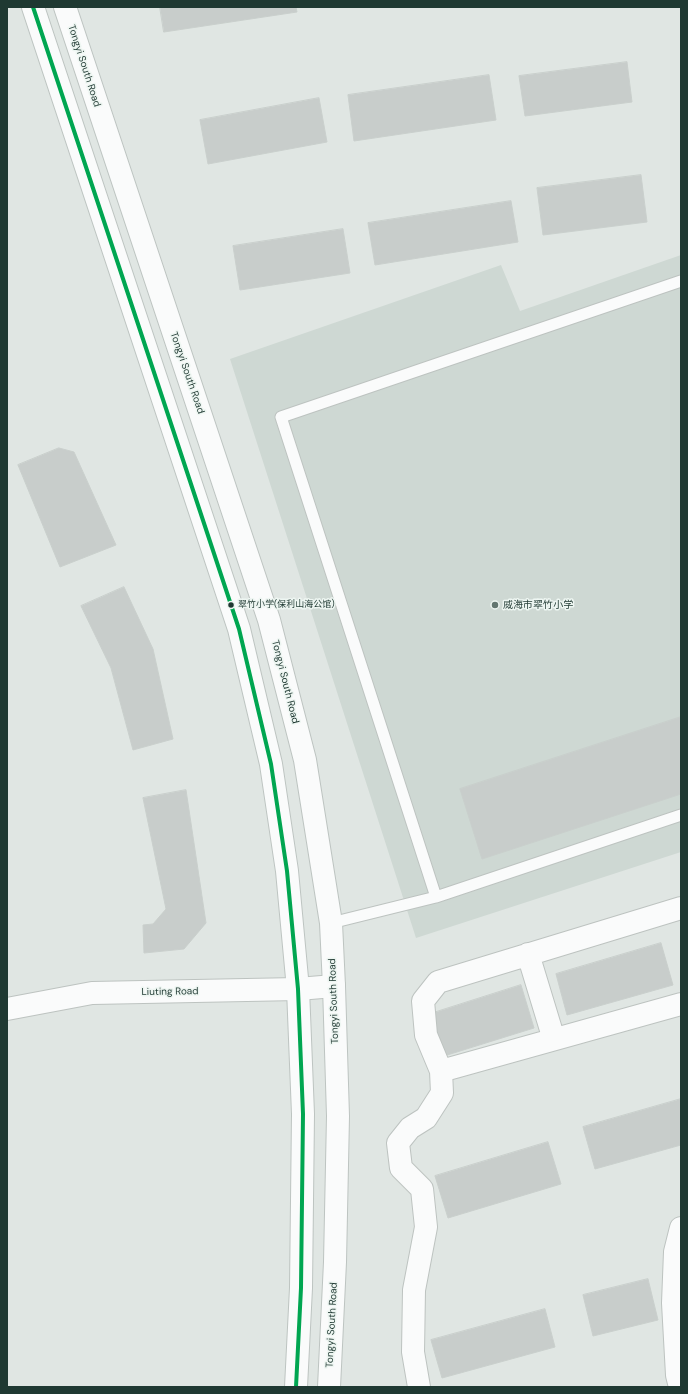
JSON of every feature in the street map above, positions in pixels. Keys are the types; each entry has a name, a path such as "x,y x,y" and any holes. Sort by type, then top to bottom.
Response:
{"main road":[{"path":"33,7 239,629 270,764 287,870 298,989 303,1114 301,1281 296,1387"},
{"name":"Tongyi South Road","path":"65,7 269,620 305,760 331,923 334,986 338,1116 335,1262 330,1387"},
{"path":"418,1387 413,1352 414,1290 426,1226 422,1189 401,1168 398,1143 410,1128 426,1118 442,1093 441,1071 426,1035 424,1001 438,982 681,908"},
{"path":"528,954 552,1033"},
{"name":"Liuting Road","path":"7,1009 92,993 298,989 334,986"},
{"path":"441,1071 681,1004"},
{"path":"680,1387 677,1375 673,1303 675,1252 681,1228"}],"lane":[{"path":"436,897 282,417 681,281"},
{"path":"331,923 436,897 681,815"}],"shaded area":[{"name":"威海市翠竹小学","path":"681,255 681,852 416,938 230,359 501,265 520,311"}],"building":[{"path":"160,7 296,7 297,12 164,32"},
{"path":"627,62 632,102 525,116 519,76"},
{"path":"489,75 496,120 354,141 348,95"},
{"path":"319,98 327,142 208,164 200,120"},
{"path":"641,175 647,222 543,235 537,188"},
{"path":"511,201 518,242 375,265 368,223"},
{"path":"343,229 350,273 240,290 233,246"},
{"path":"59,448 74,452 116,545 60,567 18,465"},
{"path":"124,587 153,649 173,739 133,750 111,668 81,606"},
{"path":"681,717 681,794 482,859 460,789"},
{"path":"186,790 206,923 184,949 144,953 143,925 153,924 166,909 143,798"},
{"path":"661,943 673,985 567,1015 556,974"},
{"path":"521,985 534,1028 444,1056 430,1014"},
{"path":"681,1099 681,1145 595,1169 583,1127"},
{"path":"548,1142 561,1184 448,1218 435,1176"},
{"path":"648,1279 658,1320 593,1336 583,1295"},
{"path":"545,1309 555,1347 442,1378 431,1340"}],"transit line":[{"path":"33,7 239,629 271,764 287,871 298,989 303,1114 301,1288 296,1387"}],"place":[{"name":"翠竹小学(保利山海公馆)","path":"231,605"},
{"name":"威海市翠竹小学","path":"495,605"}]}
